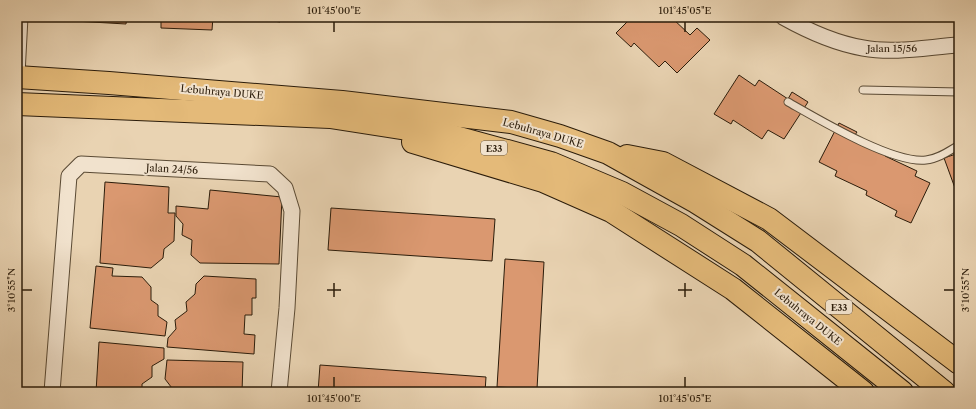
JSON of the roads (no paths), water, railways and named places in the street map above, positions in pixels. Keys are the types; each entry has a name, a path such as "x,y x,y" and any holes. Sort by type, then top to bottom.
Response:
{"highway":[{"name":"Lebuhraya DUKE","path":"17,76 342,102 511,122 560,136 608,153 696,202 758,242 944,392"},
{"name":"Lebuhraya DUKE","path":"17,104 330,117 452,136 551,164 622,193 681,225 743,265 902,392"},
{"path":"330,117 543,181 611,211 733,288 863,392"},
{"path":"608,153 663,163 769,219 959,363"}],"street":[{"name":"Jalan 15/56","path":"783,17 806,30 836,41 864,48 896,50 959,45"},
{"path":"17,76 20,20"},
{"name":"Jalan 24/56","path":"52,392 68,176 81,164 270,174 286,188 292,211 287,308 279,392"}],"lane":[{"path":"863,90 959,92"},
{"path":"788,102 834,128 910,160 927,160 940,156 959,145"}]}
